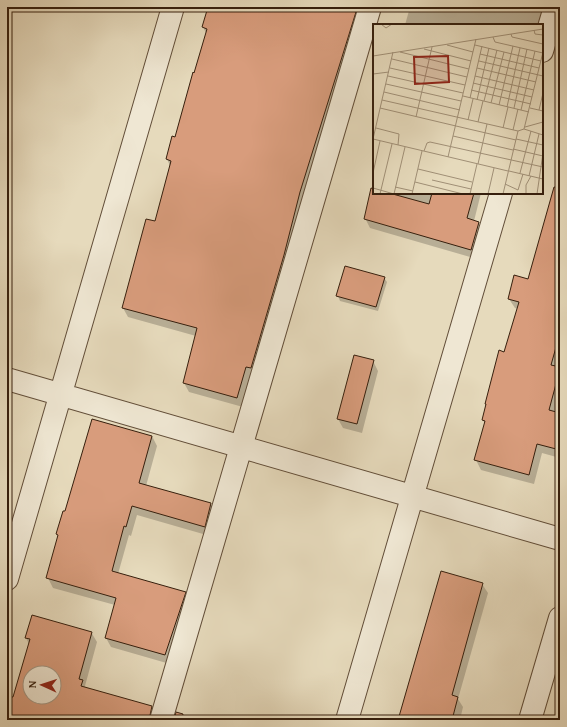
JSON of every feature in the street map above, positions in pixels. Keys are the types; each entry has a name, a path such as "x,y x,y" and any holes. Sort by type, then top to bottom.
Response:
{"street":[{"path":"7,579 173,7"},
{"path":"161,720 370,7"},
{"path":"543,48 555,7"},
{"path":"347,720 501,194"},
{"path":"7,379 560,539"},
{"path":"530,720 560,618"}],"building":[{"path":"208,7 338,7 356,12 300,192 284,255 251,368 246,367 237,398 183,383 197,328 122,308 146,219 155,221 171,161 166,159 172,136 175,137 193,72 194,73 207,29 202,27"},
{"path":"554,187 560,188 560,333 551,365 560,367 560,369 549,410 560,413 560,450 537,444 529,475 474,460 485,421 482,420 485,404 499,350 504,352 519,302 508,299 514,275 528,279"},
{"path":"371,188 373,189 373,194 393,194 429,204 432,194 474,194 467,218 479,222 471,250 364,219"},
{"path":"345,266 385,277 376,307 336,296"},
{"path":"354,355 374,360 357,424 337,419"},
{"path":"92,419 152,436 139,483 211,503 205,527 132,506 126,527 124,526 112,571 186,592 165,655 105,638 116,598 46,578 58,535 56,534 63,511 65,511"},
{"path":"441,571 483,583 452,695 458,697 452,720 398,720"},
{"path":"32,615 92,632 79,679 83,680 81,686 152,706 149,720 7,720 7,697 13,697 22,666 22,705 62,705 62,665 22,665 30,639 25,638"},
{"path":"176,712 183,714 182,720 174,720"}]}
